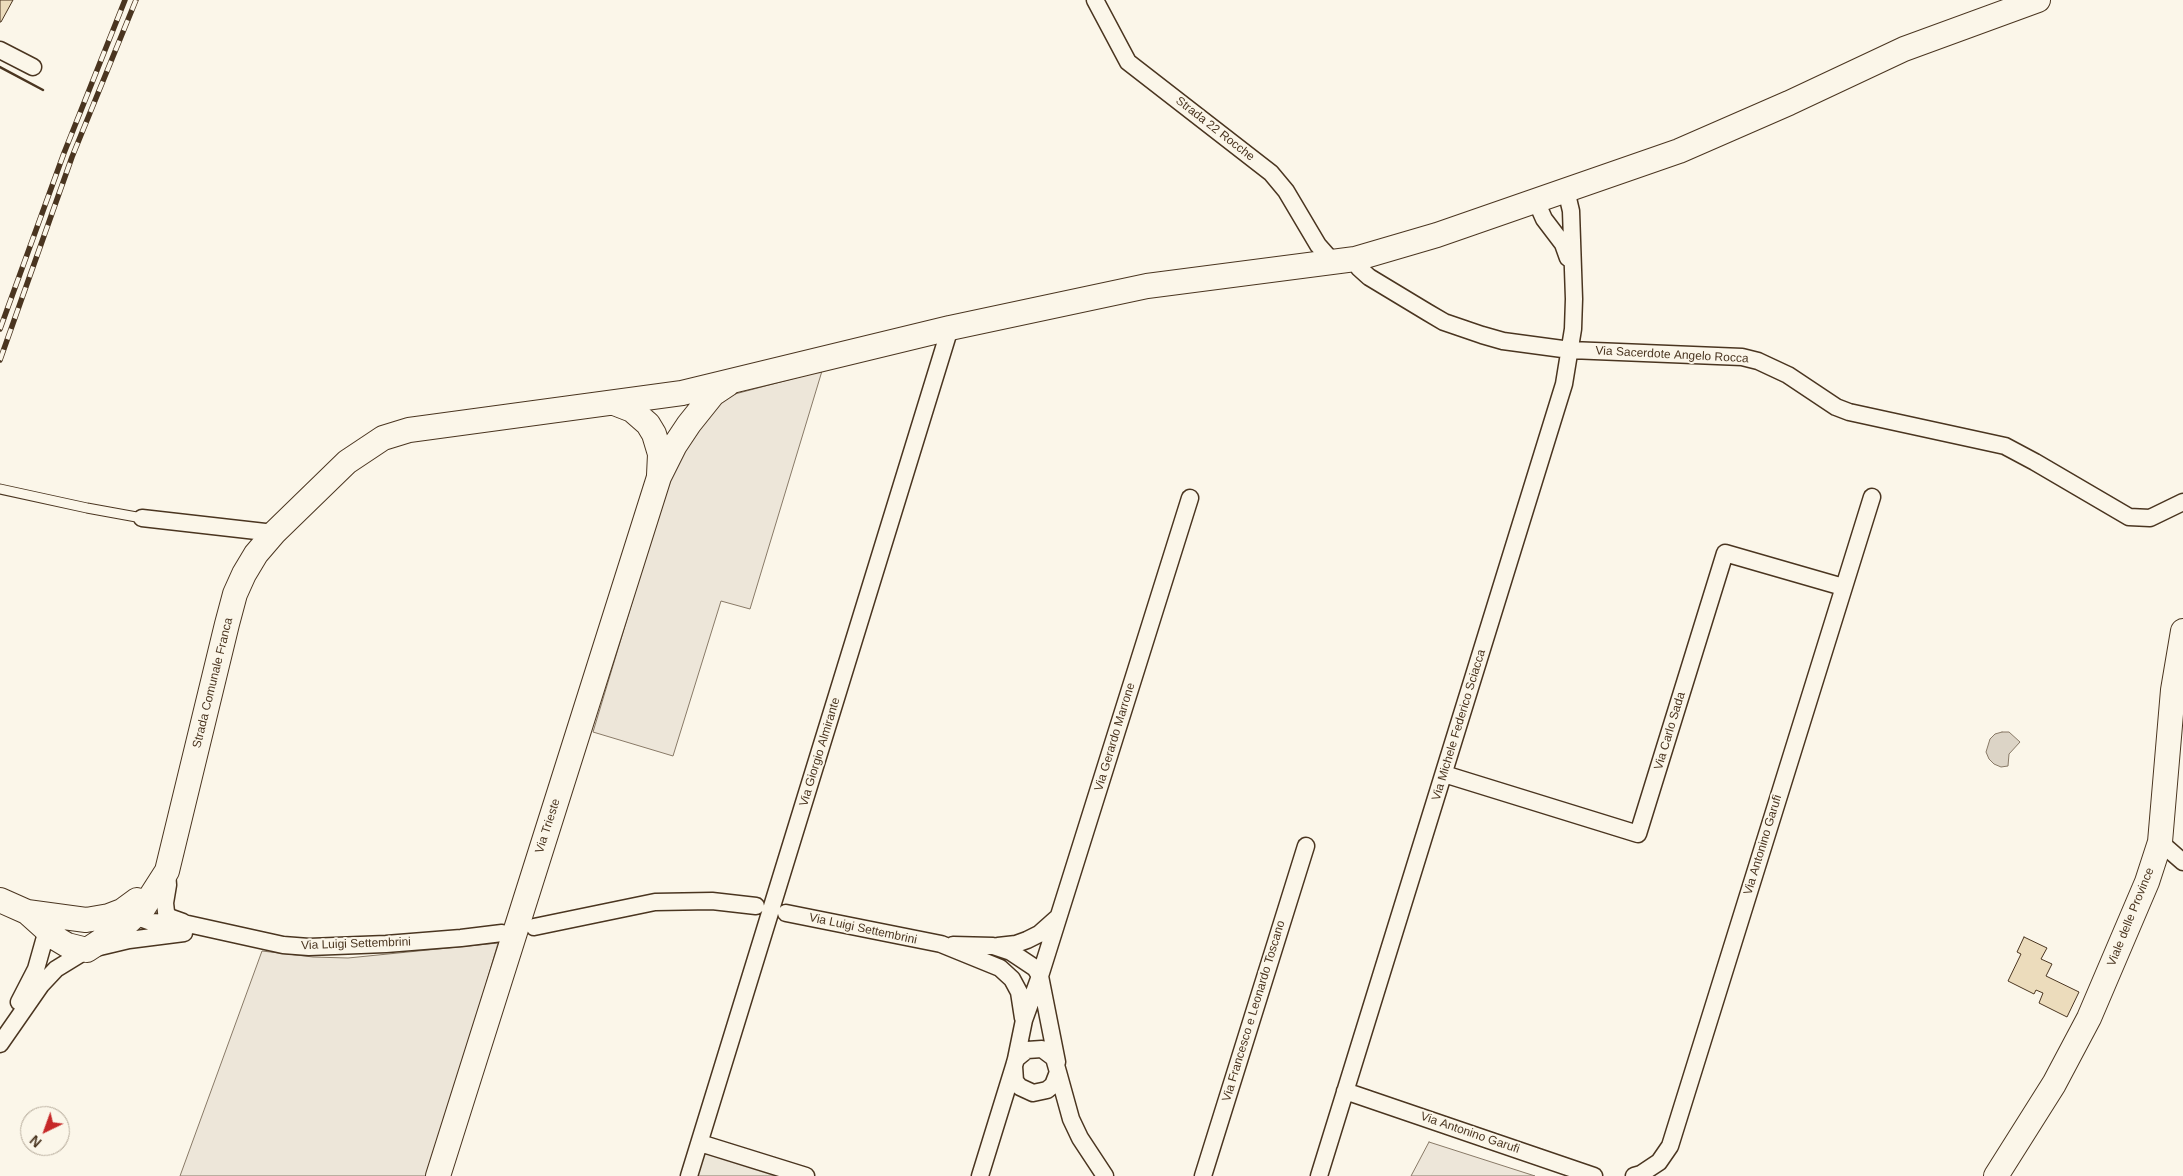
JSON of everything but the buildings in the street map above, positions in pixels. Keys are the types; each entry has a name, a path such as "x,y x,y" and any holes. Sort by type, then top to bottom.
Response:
{"street":[{"name":"Strada 22 Rocche","path":"1095,0 1128,62 1271,173 1286,191 1318,245 1344,261"},
{"name":"Strada Comunale Franca","path":"174,843 235,594 244,574 256,554 274,533 347,462 383,438 409,430 672,395 950,328 1147,286 1344,261 1437,235 1679,151 1789,103 1904,49 2038,0"},
{"path":"0,50 33,67"},
{"path":"1566,190 1571,211 1572,270"},
{"path":"1536,201 1544,219 1563,244 1572,270"},
{"name":"Via Sacerdote Angelo Rocca","path":"1344,261 1359,268 1369,277 1444,322 1462,329 1503,340 1570,350 1742,357 1758,361 1788,375 1836,406 1849,412 2005,446 2129,517 2150,518 2183,502"},
{"name":"Via Michele Federico Sciacca","path":"1319,1176 1564,384 1570,350 1574,299 1572,270"},
{"name":"Via Giorgio Almirante","path":"689,1176 950,328"},
{"path":"666,442 714,394 736,379"},
{"path":"666,442 685,416 686,407 681,400 672,395"},
{"path":"614,403 624,405 640,416 666,442"},
{"name":"Via Trieste","path":"438,1176 659,477 666,442"},
{"name":"Via Gerardo Marrone","path":"1024,1020 1040,976 1190,498"},
{"name":"Via Antonino Garufi","path":"1634,1176 1641,1174 1659,1162 1670,1146 1872,498"},
{"path":"142,518 274,533"},
{"name":"Via Carlo Sada","path":"1444,774 1638,834 1724,553 1843,587"},
{"name":"Viale delle Province","path":"1996,1176 2054,1084 2089,1018 2147,882 2160,842 2173,690 2183,631"},
{"path":"2160,842 2183,862"},
{"path":"174,843 167,871 166,912 170,917 211,930"},
{"path":"3,1038 41,985 56,969 87,950 129,914 157,875 174,843"},
{"name":"Via Francesco e Leonardo Toscano","path":"1203,1176 1306,846"},
{"path":"11,908 57,924 129,914 144,907 167,871"},
{"path":"534,927 655,902 712,901 756,906"},
{"name":"Via Luigi Settembrini","path":"786,913 940,944"},
{"path":"129,914 151,922 188,924"},
{"path":"940,944 994,946 1016,944 1027,940 1050,926 1059,916"},
{"path":"57,924 67,945 87,950 162,935 211,930"},
{"path":"3,1038 57,924"},
{"name":"Via Luigi Settembrini","path":"211,930 283,945 310,947 386,944 502,933"},
{"path":"940,944 1000,968 1012,979 1019,992 1024,1020 1015,1063 1013,1074 1020,1087 1033,1093 1047,1090 1053,1085 1058,1068 1054,1058 1042,1049 1027,1050 1015,1063 980,1176"},
{"path":"994,946 1024,959 1040,976 1058,1068 1071,1119 1080,1138 1105,1176"},
{"name":"Via Antonino Garufi","path":"1345,1091 1594,1176"},
{"path":"700,1143 806,1176"}],"lane":[{"path":"0,489 142,518"}],"shaded area":[{"path":"822,371 750,609 721,601 673,756 593,732 668,483 684,447 718,405 726,398"},
{"path":"2009,732 2020,742 2009,754 2008,766 2001,767 1989,759 1986,752 1990,739 1995,734"},
{"path":"498,943 430,1176 180,1176 262,951 313,957 348,958"},
{"path":"1429,1142 1535,1176 1411,1176"},
{"path":"700,1143 806,1176 689,1176"}],"railway":[{"path":"0,329 64,153 125,0"},
{"path":"0,360 72,157 136,0"}],"wall":[{"path":"0,67 43,90"}]}
